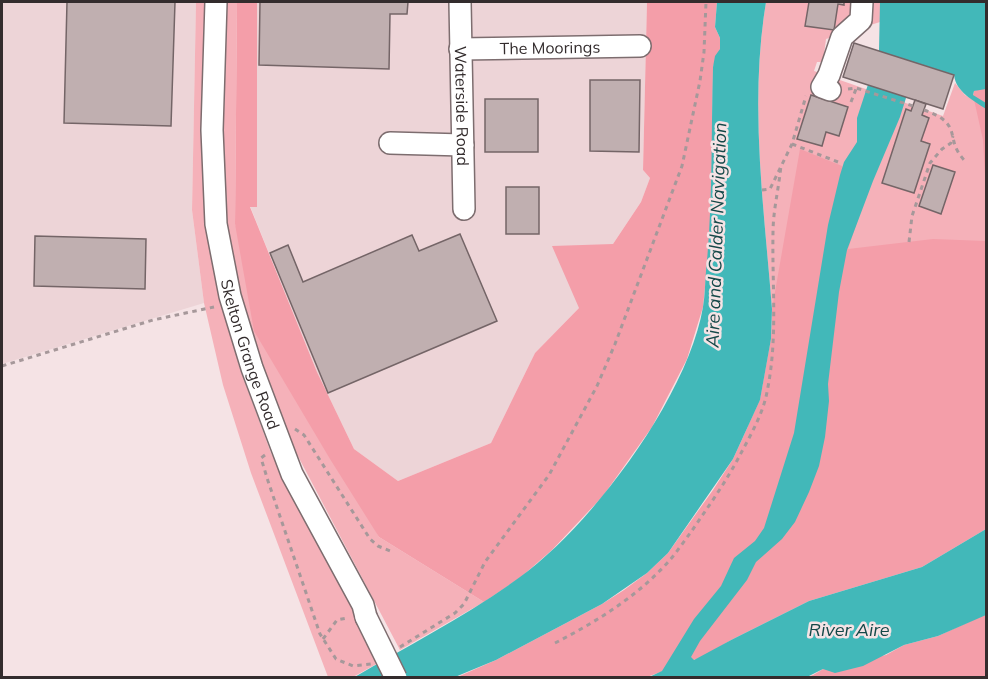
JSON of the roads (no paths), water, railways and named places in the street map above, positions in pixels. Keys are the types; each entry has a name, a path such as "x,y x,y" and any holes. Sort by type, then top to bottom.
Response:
{"street":[{"name":"Skelton Grange Road","path":"216,2 212,130 216,224 233,303 252,368 292,474 363,605 357,617 396,678"},
{"name":"Waterside Road","path":"460,2 464,209"},
{"path":"826,88 842,37 861,20 862,2"},
{"name":"The Moorings","path":"460,49 640,46"},
{"path":"390,143 463,145"}],"water":[{"name":"Aire and Calder Navigation","path":"717,2 766,2 761,40 758,117 772,309 771,339 760,400 733,459 668,553 647,573 602,604 496,660 455,677 353,678 480,604 520,577 548,554 606,492 633,456 678,379 694,342 704,298 711,195 713,67 715,56 720,49 720,38 715,27"},
{"name":"River Aire","path":"880,2 986,2 986,89 974,91 973,95 986,103 986,109 962,91 954,75 917,63 900,117 847,250 839,292 828,384 829,401 825,437 819,466 795,522 782,539 756,562 747,580 700,641 691,657 694,660 809,601 922,567 986,529 986,615 938,636 904,645 863,666 835,673 823,669 805,678 647,678 662,671 694,619 721,586 734,558 755,541 764,528 794,433 828,225 840,175 844,162 857,142 857,118 879,51"}]}
